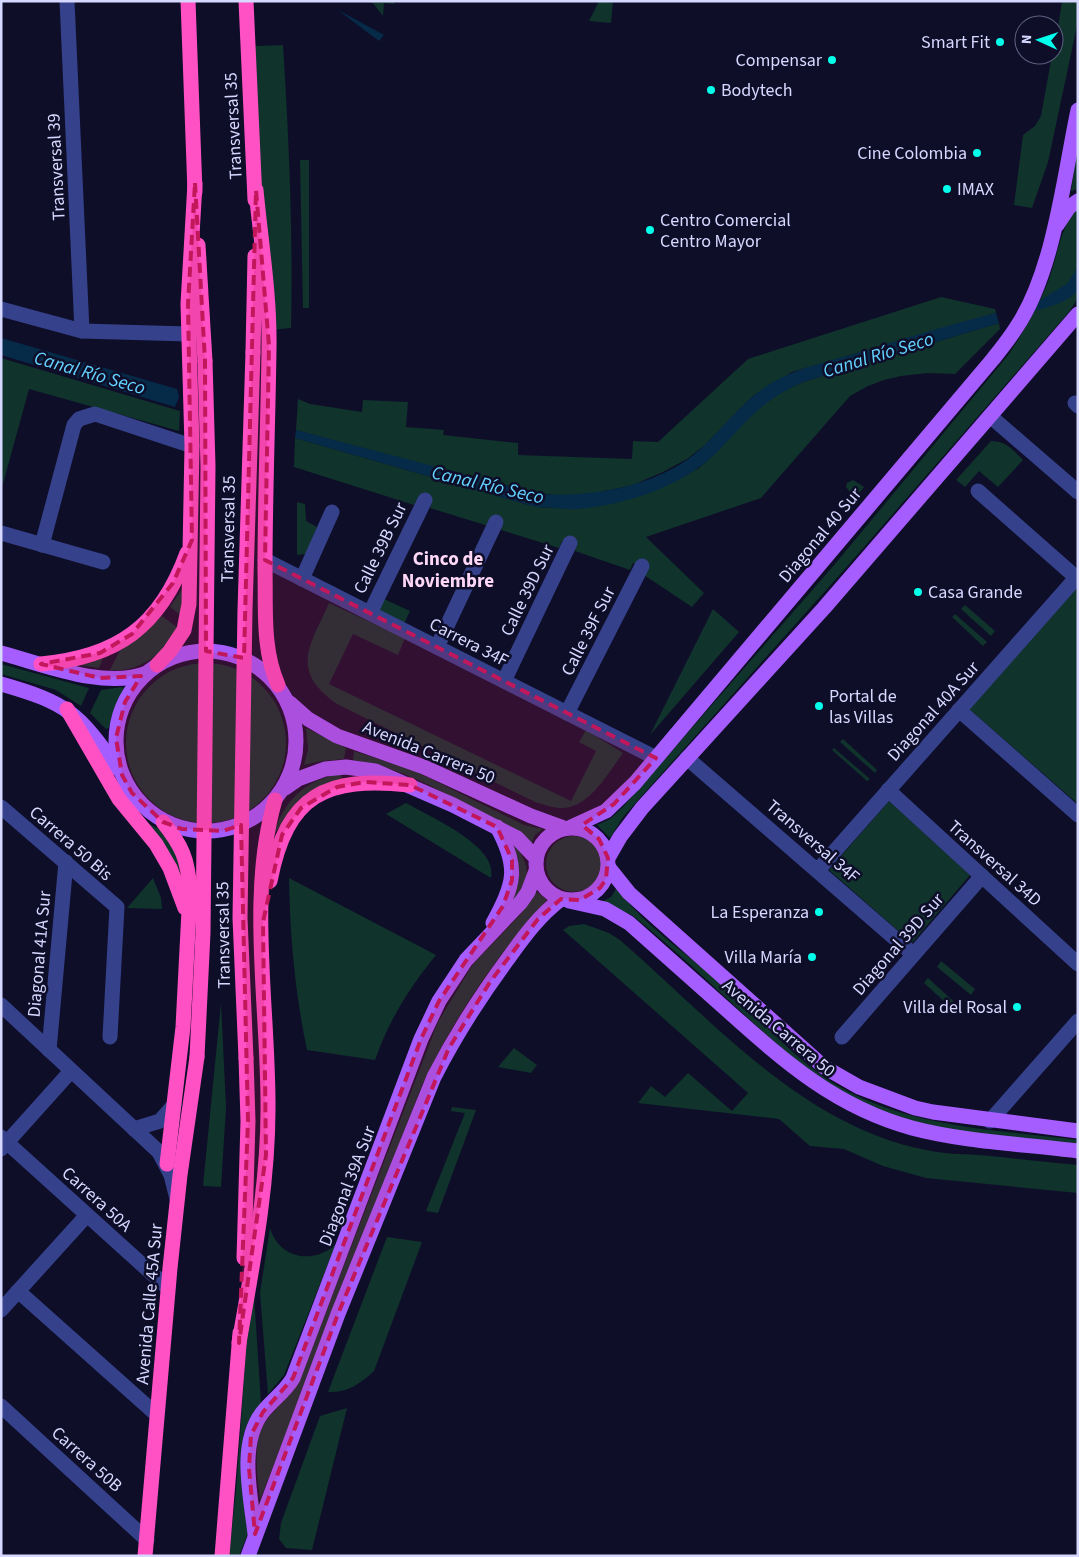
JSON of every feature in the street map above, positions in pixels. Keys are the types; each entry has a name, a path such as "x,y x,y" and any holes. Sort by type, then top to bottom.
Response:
{"highway":[{"name":"Transversal 35","path":"188,1 195,183 205,361 208,466 203,914 198,1057"},
{"name":"Transversal 35","path":"239,1344 246,1206 246,1058 240,908 244,610 253,352 256,190 248,6"},
{"path":"152,669 177,642 186,621 192,540 188,280 195,183"},
{"path":"256,190 267,294 269,346 265,560 266,642 271,670 278,685"},
{"path":"40,664 71,661 100,653 132,634 146,622 170,589 192,540"},
{"path":"67,709 115,792 156,844 170,868 182,894 189,921"},
{"path":"262,922 278,846 289,823 301,808 321,794 347,784 365,782 410,785"},
{"path":"222,1556 239,1344 266,1155 268,1103 262,922 266,838 280,795"},
{"path":"163,822 178,840 186,859 190,891 183,1018 167,1164"},
{"name":"Avenida Calle 45A Sur","path":"145,1556 177,1201 198,1057"}],"main road":[{"path":"1052,233 1074,144 1078,110"},
{"path":"1052,233 1069,207 1078,201"},
{"name":"Diagonal 40 Sur","path":"568,828 593,819 614,804 656,758 1016,328 1033,294 1052,233"},
{"path":"1,684 47,698 67,709 88,729 122,775 132,793 163,822 202,832 223,831 243,825 260,815 298,779 320,770 336,767 365,769 410,785 497,827 523,842 536,864 545,889 565,900 586,898 600,888 606,879 608,863 631,822 824,608 1078,314"},
{"path":"1,652 40,664 100,678 118,679 152,669 185,654 199,651 222,652 243,658 262,669 278,685 287,700 295,722 297,745 293,768 280,795"},
{"path":"122,775 117,757 116,738 119,720 125,702 134,686 152,669"},
{"name":"Avenida Carrera 50","path":"287,700 308,719 337,736 432,770 532,816 568,828"},
{"path":"484,940 509,893 512,880 513,867 509,851 497,827"},
{"path":"536,864 546,839 568,828 586,830 599,839 608,863"},
{"name":"Avenida Carrera 50","path":"608,863 635,898 824,1067 859,1087 915,1108 990,1121 1078,1131"},
{"name":"Diagonal 39A Sur","path":"255,1534 249,1468 250,1448 254,1429 263,1412 288,1386 296,1369 429,1022 453,978 484,940 521,902 528,892 536,864"},
{"name":"Avenida Carrera 50","path":"565,900 605,909 629,923 773,1051 803,1076 840,1100 890,1121 932,1133 1078,1151"},
{"name":"Diagonal 39A Sur","path":"248,1556 342,1305 434,1078 457,1034 490,982 538,919 565,900"}],"street":[{"name":"Transversal 39","path":"67,1 82,331"},
{"path":"1,309 82,331 188,334"},
{"path":"42,545 74,426 83,416 95,414 192,446"},
{"path":"990,416 1078,492"},
{"path":"978,491 1077,579"},
{"name":"Calle 39B Sur","path":"370,613 424,500"},
{"path":"302,579 332,512"},
{"path":"437,647 496,522"},
{"path":"1,533 103,562"},
{"name":"Calle 39D Sur","path":"504,681 570,543"},
{"name":"Carrera 34F","path":"265,560 656,758"},
{"name":"Calle 39F Sur","path":"567,713 642,566"},
{"name":"Diagonal 40A Sur","path":"818,870 1077,579"},
{"path":"959,710 1078,815"},
{"name":"Transversal 34F","path":"687,758 913,954"},
{"name":"Transversal 34D","path":"888,790 1078,964"},
{"name":"Carrera 50 Bis","path":"1,807 117,907 110,1037"},
{"name":"Diagonal 41A Sur","path":"49,1050 66,862"},
{"name":"Diagonal 39D Sur","path":"842,1037 982,876"},
{"path":"1,1005 159,1152 167,1164 177,1201"},
{"path":"990,1121 1078,1020"},
{"path":"3,1143 71,1071"},
{"path":"1013,1096 1012,1106 1015,1114 1020,1121 1031,1126"},
{"path":"134,1129 160,1121 174,1105"},
{"name":"Carrera 50A","path":"3,1143 168,1288"},
{"path":"1,1310 87,1215"},
{"path":"18,1291 157,1416"},
{"name":"Carrera 50B","path":"1,1406 147,1540"}],"highlighted area":[{"path":"195,183 205,361 206,651 244,658 256,190 269,346 265,560 656,758 614,804 582,825 599,839 608,858 606,879 600,888 580,900 561,899 538,919 490,982 449,1048 338,1314 255,1534 249,1468 251,1435 263,1412 293,1378 421,1039 439,1001 503,906 512,880 512,860 497,827 410,785 365,782 337,787 301,808 282,835 263,922 266,1155 239,1343 248,1121 241,825 223,831 182,829 163,822 132,793 122,775 116,738 125,702 141,676 100,678 41,664 100,653 132,634 173,583 192,540 188,304"}],"green space":[{"path":"357,1 394,1 394,4 384,3 383,16 373,3"},
{"path":"599,1 613,1 611,23 589,21"},
{"path":"1062,1 1078,1 1078,21 1048,162 1032,208 1014,205 1023,135 1035,126 1041,116 1050,65 1064,65 1064,15 1060,15"},
{"path":"283,45 290,186 291,328 271,330 261,196 254,46"},
{"path":"1078,153 1078,189 1071,191 1076,157"},
{"path":"300,160 309,160 309,308 303,308"},
{"path":"1078,207 1078,298 1069,312 844,570 623,817 610,838 597,825 610,819 622,808 835,564 1009,354 1040,301 1063,233"},
{"path":"941,297 995,309 996,313 792,372 754,395 704,446 687,459 633,485 595,493 561,496 517,490 296,430 298,399 310,404 362,412 363,400 408,402 406,427 444,430 443,435 518,443 518,455 632,459 633,441 658,442 748,359"},
{"path":"999,323 1000,329 955,374 927,373 901,376 868,386 850,396 761,498 646,537 704,593 692,607 644,575 647,569 633,563 630,570 575,551 576,545 562,541 559,548 430,508 432,502 418,498 414,505 294,467 295,438 536,507 577,509 698,469 761,405 777,394 794,386"},
{"path":"1,358 180,411 179,431 29,389 1,491"},
{"path":"991,441 1005,444 1023,460 998,487 979,471 965,487 956,480"},
{"path":"853,480 864,487 855,498 846,487 847,483"},
{"path":"297,502 305,504 306,521 317,527 306,554 297,555"},
{"path":"184,586 182,616 170,607"},
{"path":"1078,586 1078,804 969,709"},
{"path":"384,599 410,611 404,624 379,611"},
{"path":"329,603 405,638 398,655 353,634 329,684 571,801 596,751 579,742 586,730 623,753 604,780 588,797 569,807 555,808 535,802 337,704 322,692 313,680 308,668 308,657 315,632"},
{"path":"965,605 995,631 991,636 961,609"},
{"path":"713,609 739,632 650,735"},
{"path":"955,614 987,642 983,646 952,617"},
{"path":"162,616 178,628 166,646 141,665 121,670 110,670 120,650 144,633"},
{"path":"103,658 99,668 80,665"},
{"path":"206,663 222,665 243,673 262,687 272,699 282,720 286,743 284,759 276,780 262,799 250,809 229,819 206,823 190,821 169,813 150,799 140,787 130,766 126,743 128,727 136,706 150,687 162,677 183,667"},
{"path":"1,664 89,688 81,706 56,690 1,674"},
{"path":"122,687 125,690 115,708 109,728 106,729 90,713 101,690"},
{"path":"306,728 346,748 344,759 304,765 308,750"},
{"path":"843,739 877,770 875,773 840,742"},
{"path":"834,748 870,779 867,781 832,750"},
{"path":"354,751 417,772 524,825 543,829 535,835 531,844 501,824 427,784 384,767 353,760"},
{"path":"334,775 341,775 342,779 331,783 301,803 284,820 271,840 280,817 293,798 311,784"},
{"path":"889,801 970,875 912,943 829,870"},
{"path":"406,803 446,824 474,844 491,866 491,878 386,814"},
{"path":"149,824 159,829 179,856 183,879"},
{"path":"574,836 585,838 594,844 600,853 602,864 600,875 594,884 585,890 574,892 563,890 554,884 548,875 546,864 548,853 554,844 563,838"},
{"path":"509,842 522,856 527,875 523,890 510,902"},
{"path":"153,878 161,898 162,909 127,908"},
{"path":"289,878 436,955 417,979 401,1004 375,1060 307,1050 294,964"},
{"path":"617,887 636,911 663,936 716,979 791,1050 817,1072 846,1090 877,1104 909,1115 976,1128 1078,1140 1078,1145 959,1131 930,1125 901,1118 873,1108 846,1095 823,1081 790,1055 632,915 601,902 611,897"},
{"path":"537,892 547,900 510,943 477,988 448,1035 422,1085 260,1500 257,1449 261,1429 300,1379 438,1022 473,964 519,916"},
{"path":"584,924 609,933 620,940 724,1035 761,1066 799,1094 839,1118 881,1137 926,1150 1078,1165 1078,1193 926,1178 883,1166 844,1149 810,1146 779,1119 638,1103 651,1086 665,1097 688,1073 732,1111 748,1093 563,930 569,926"},
{"path":"941,961 975,989 971,995 937,967"},
{"path":"928,978 961,1008 957,1013 924,983"},
{"path":"221,1003 226,1107 221,1187 203,1186"},
{"path":"514,1048 537,1065 531,1073 498,1067"},
{"path":"452,1107 476,1110 438,1213 426,1211 465,1113 451,1111"},
{"path":"270,1228 281,1247 298,1256 318,1255 336,1244 284,1375 268,1394 260,1293"},
{"path":"387,1237 422,1242 374,1371 353,1387 341,1391 328,1392"},
{"path":"254,1295 261,1403 247,1424 243,1436 244,1505 248,1533 239,1556 229,1556 236,1491 249,1309"},
{"path":"347,1408 312,1550 286,1548 279,1539 281,1523 320,1416"}],"water":[{"path":"338,10 384,35 379,41"},
{"path":"1078,266 1078,288 1074,294 1057,304 1034,311 1039,301 1068,283"},
{"name":"Canal Río Seco","path":"996,313 999,323 806,381 790,388 756,412 715,454 686,476 633,499 596,507 573,509 536,507 295,438 296,430 539,494 583,494 605,491 650,479 671,470 690,458 758,392 779,379 816,365"},
{"name":"Canal Río Seco","path":"1,338 177,389 179,397 175,407 1,355"}],"place":[{"name":"Smart Fit","path":"1000,42"},
{"name":"Compensar","path":"832,60"},
{"name":"Bodytech","path":"711,90"},
{"name":"Cine Colombia","path":"977,153"},
{"name":"IMAX","path":"947,189"},
{"name":"Centro Comercial Centro Mayor","path":"650,230"},
{"name":"Casa Grande","path":"918,592"},
{"name":"Portal de las Villas","path":"819,706"},
{"name":"La Esperanza","path":"819,912"},
{"name":"Villa María","path":"812,957"},
{"name":"Villa del Rosal","path":"1017,1007"}],"district":[{"name":"Cinco de Noviembre","path":"448,569"}]}
